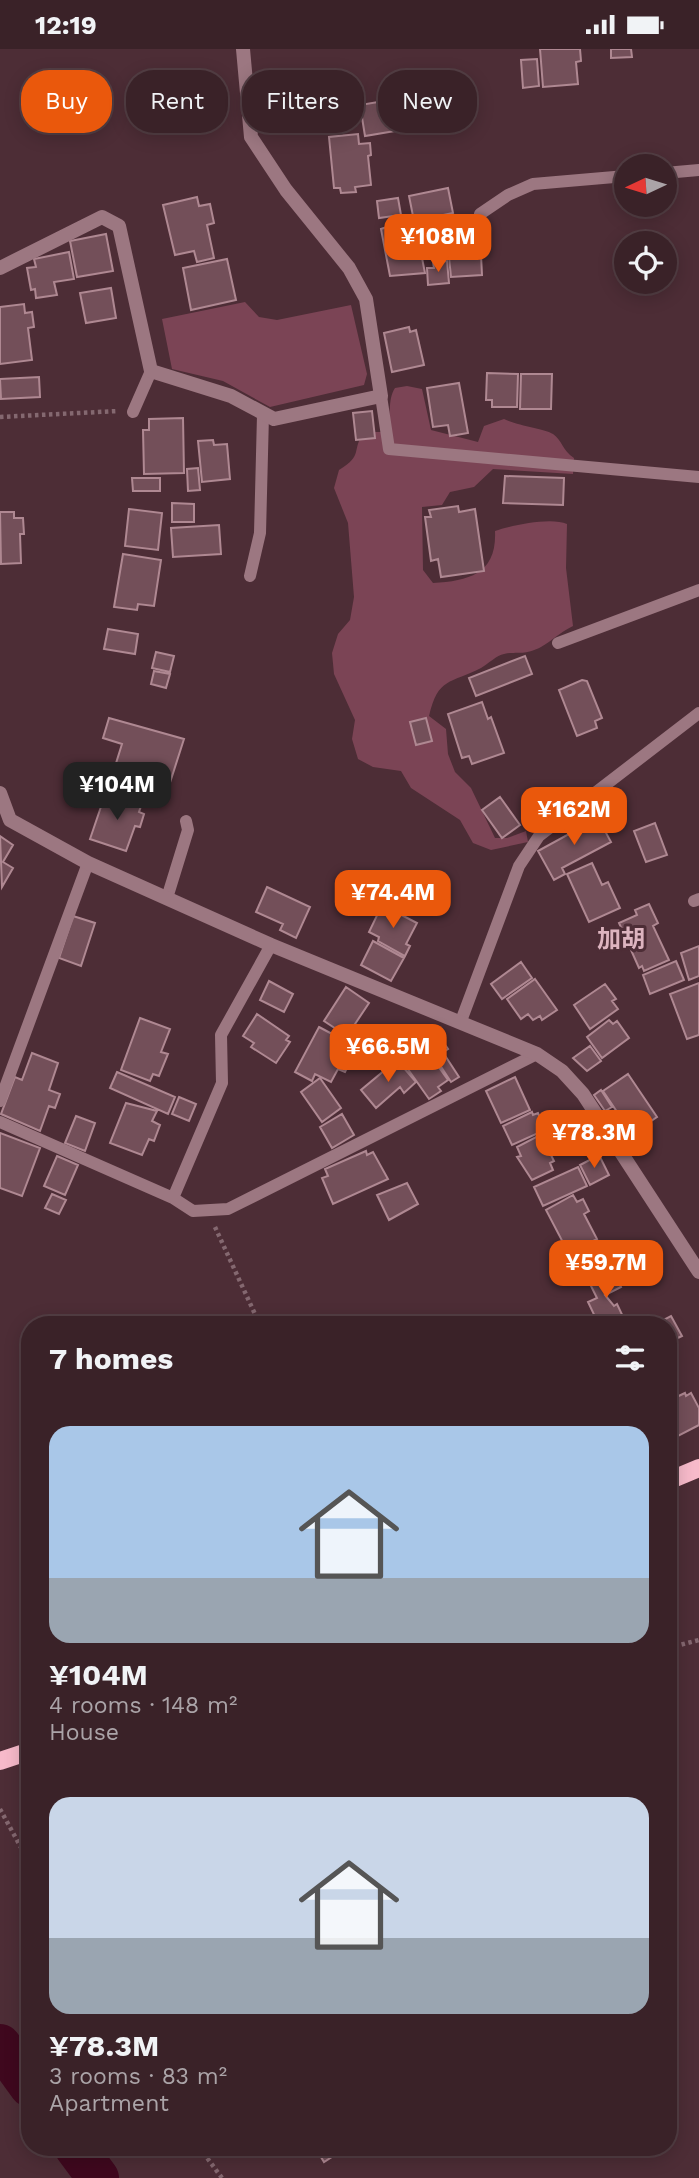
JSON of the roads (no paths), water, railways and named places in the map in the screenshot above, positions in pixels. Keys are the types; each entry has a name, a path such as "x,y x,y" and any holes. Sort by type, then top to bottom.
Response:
{"main road":[{"path":"677,1477 699,1468"},
{"path":"0,1761 21,1754"}],"street":[{"path":"0,268 102,217 119,226 150,372 231,396 274,419 381,396 366,299 349,268 286,190 251,137 243,49"},
{"path":"0,793 5,818 88,863 271,945 537,1054 562,1071 583,1094 699,1272"}],"lane":[{"path":"677,172 699,170"},
{"path":"480,214 508,195 533,184 614,177"},
{"path":"133,412 150,372"},
{"path":"381,396 389,449 699,477"},
{"path":"250,576 260,533 263,415"},
{"path":"558,643 699,590"},
{"path":"461,1021 519,866 539,836 699,713"},
{"path":"167,898 188,830 186,821"},
{"path":"0,1101 88,863"},
{"path":"173,1198 222,1083 221,1035 271,945"},
{"path":"0,1122 173,1198 193,1211 228,1209 537,1054"}],"waterway":[{"path":"0,2045 21,2074"},
{"path":"82,2156 98,2178"}],"district":[{"name":"加胡","path":"621,939"}]}
